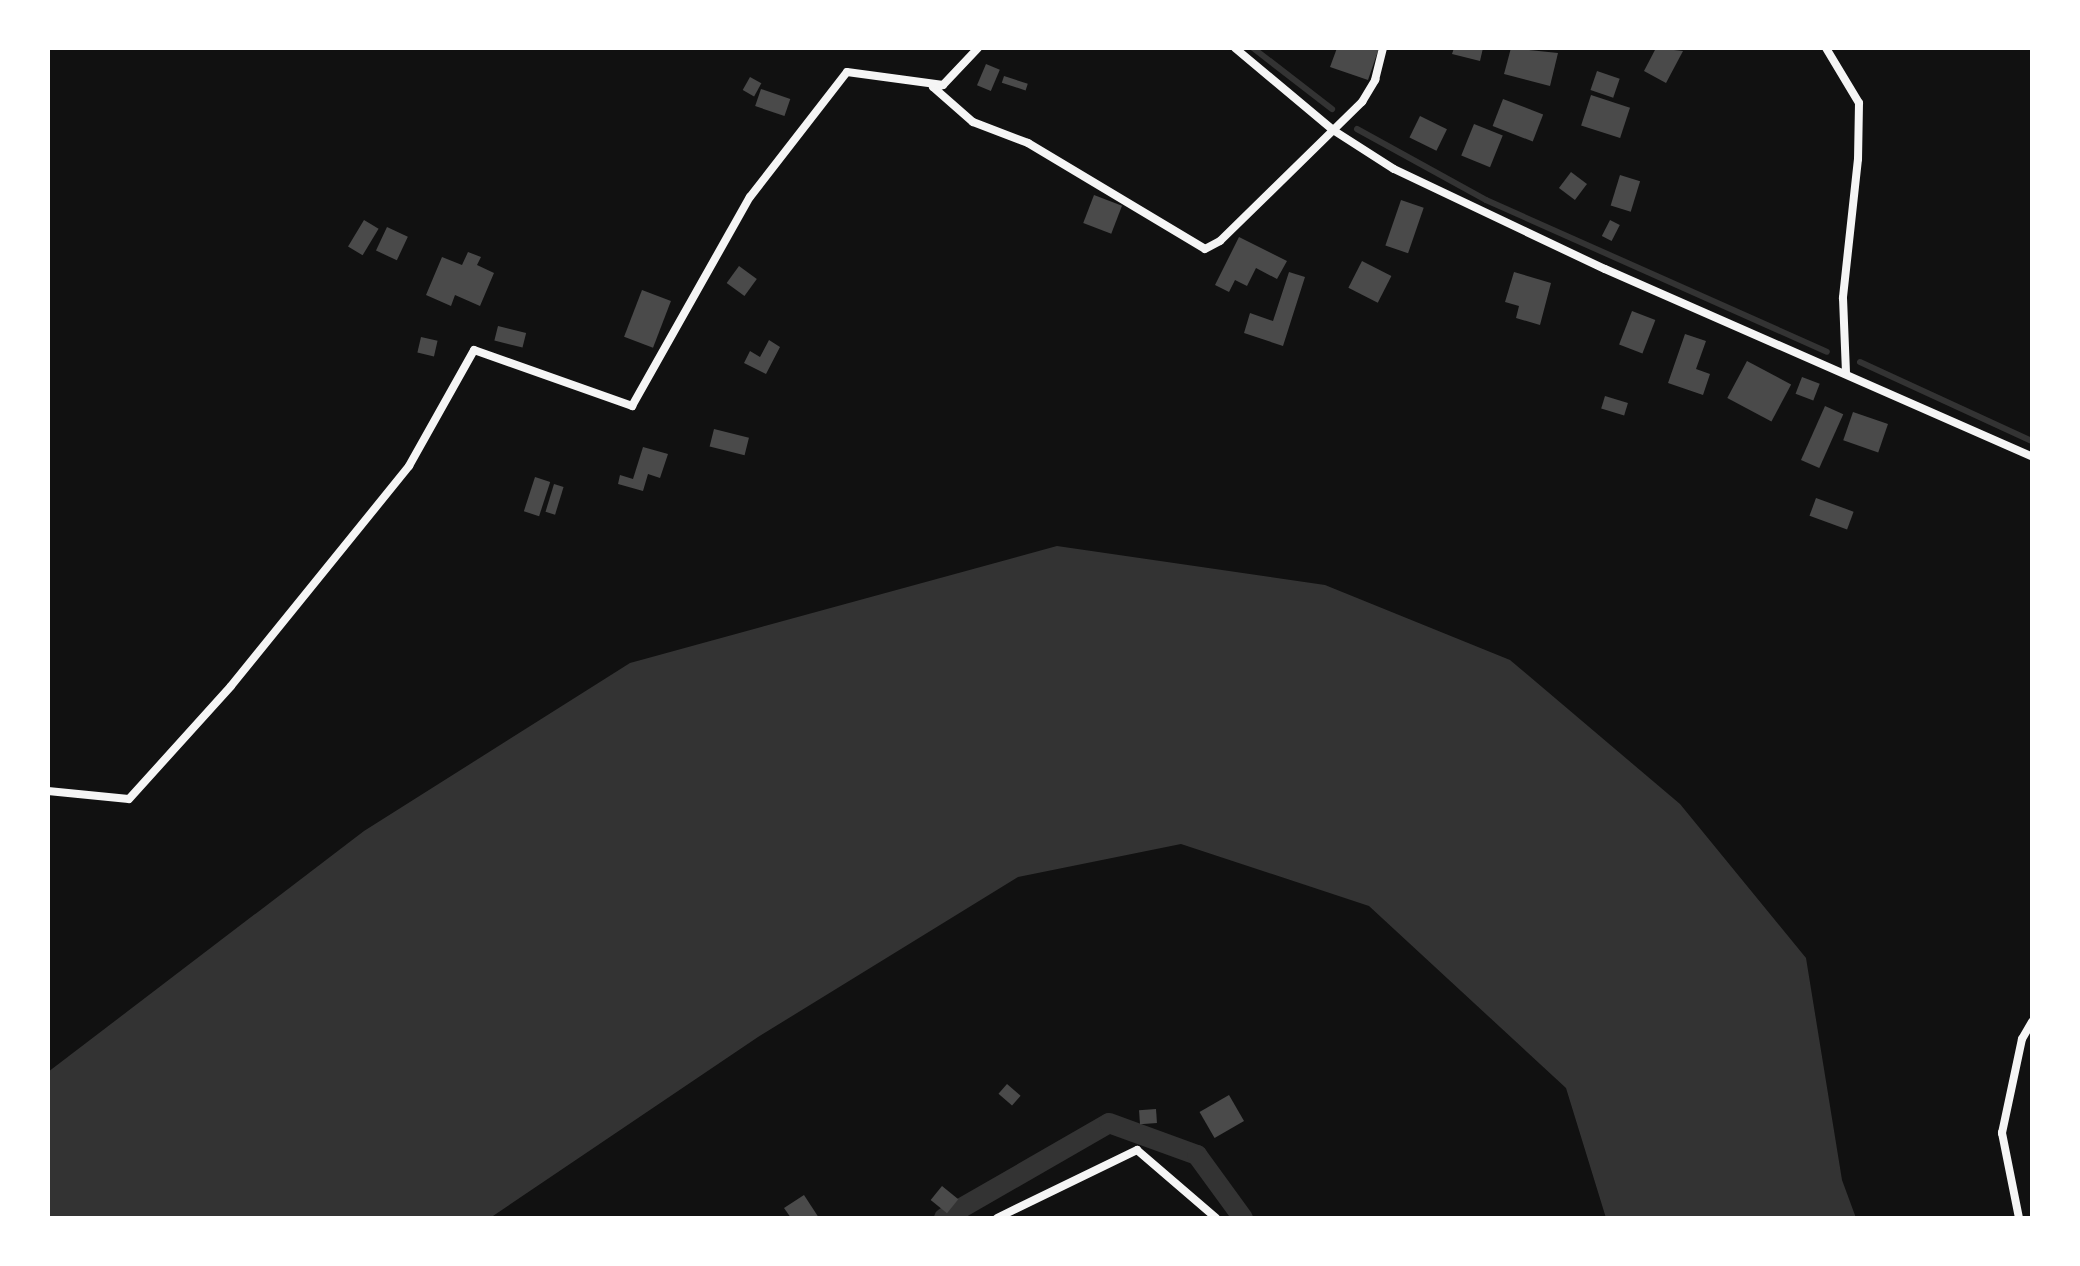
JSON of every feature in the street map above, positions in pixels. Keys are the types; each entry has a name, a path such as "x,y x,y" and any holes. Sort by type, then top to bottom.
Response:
{"street":[{"path":"978,48 943,85 933,87 973,122 1028,143 1205,249 1220,241 1362,102 1375,80 1383,48"},
{"path":"1235,48 1333,130 1394,169 1605,269 2032,456"},
{"path":"1826,48 1859,103 1858,159 1843,298 1846,374"},
{"path":"48,791 129,799 231,686 409,466 474,350 632,406 750,197 847,72 943,85"},
{"path":"2019,1218 2002,1133 2022,1039 2032,1022"},
{"path":"997,1218 1137,1150 1216,1218"}],"shaded area":[{"path":"1057,546 1325,585 1510,660 1680,804 1806,958 1842,1180 1856,1218 1606,1218 1566,1088 1369,906 1181,844 1018,877 758,1037 490,1218 48,1218 48,1072 364,831 630,663"}],"building":[{"path":"1337,48 1379,48 1368,80 1330,67"},
{"path":"1454,48 1483,48 1480,61 1452,54"},
{"path":"1511,48 1558,53 1550,86 1504,74"},
{"path":"1656,48 1683,51 1666,83 1644,71"},
{"path":"986,64 1000,70 991,91 977,85"},
{"path":"1597,71 1620,79 1613,98 1590,90"},
{"path":"1004,76 1028,84 1026,90 1002,83"},
{"path":"750,77 761,83 754,96 743,90"},
{"path":"761,89 790,99 784,116 755,106"},
{"path":"1591,95 1630,108 1620,138 1581,125"},
{"path":"1503,99 1543,114 1533,141 1493,126"},
{"path":"1420,116 1447,129 1436,151 1409,138"},
{"path":"1474,124 1503,136 1490,167 1461,156"},
{"path":"1571,172 1587,184 1575,200 1559,188"},
{"path":"1620,175 1640,181 1631,212 1611,206"},
{"path":"1094,195 1122,206 1111,234 1083,223"},
{"path":"1401,200 1424,208 1408,253 1385,245"},
{"path":"364,220 379,229 363,255 348,247"},
{"path":"1610,220 1620,225 1612,241 1602,236"},
{"path":"387,227 408,237 397,260 376,251"},
{"path":"1239,237 1287,261 1277,279 1256,268 1247,286 1235,280 1229,292 1215,285"},
{"path":"468,252 481,257 477,265 494,273 480,306 455,295 451,306 426,295 442,257 462,265"},
{"path":"1362,261 1391,276 1378,303 1348,288"},
{"path":"739,266 757,279 744,296 727,283"},
{"path":"1289,272 1305,277 1283,346 1244,333 1250,313 1273,321"},
{"path":"1514,272 1551,283 1540,325 1516,318 1519,306 1505,302"},
{"path":"642,290 671,301 653,348 624,337"},
{"path":"1632,311 1655,320 1642,354 1619,345"},
{"path":"498,326 526,333 523,348 494,341"},
{"path":"1685,334 1706,341 1696,369 1710,374 1703,395 1668,383"},
{"path":"421,337 438,341 434,356 417,353"},
{"path":"769,340 780,347 766,374 744,363 750,351 760,357"},
{"path":"1747,361 1791,384 1771,422 1727,398"},
{"path":"1802,377 1820,384 1813,401 1796,394"},
{"path":"1605,396 1628,403 1624,415 1601,408"},
{"path":"1825,406 1843,414 1819,468 1801,460"},
{"path":"1853,412 1888,424 1878,452 1843,440"},
{"path":"714,429 749,438 745,455 710,446"},
{"path":"643,447 668,454 660,478 648,474 643,491 618,484 620,475 633,479"},
{"path":"535,477 550,482 539,516 524,511"},
{"path":"554,484 564,487 555,515 546,512"},
{"path":"1816,498 1854,512 1847,530 1810,516"},
{"path":"1007,1084 1021,1096 1012,1106 998,1094"},
{"path":"1229,1095 1244,1121 1215,1138 1200,1112"},
{"path":"1156,1109 1157,1123 1140,1124 1139,1110"},
{"path":"942,1186 958,1199 947,1213 931,1200"},
{"path":"804,1195 819,1218 791,1218 784,1208"}],"waterway":[{"path":"1253,48 1332,109"},
{"path":"1357,129 1486,200 1827,352"},
{"path":"1860,362 2032,441"},
{"path":"944,1218 1109,1123 1197,1155 1243,1218"}]}
